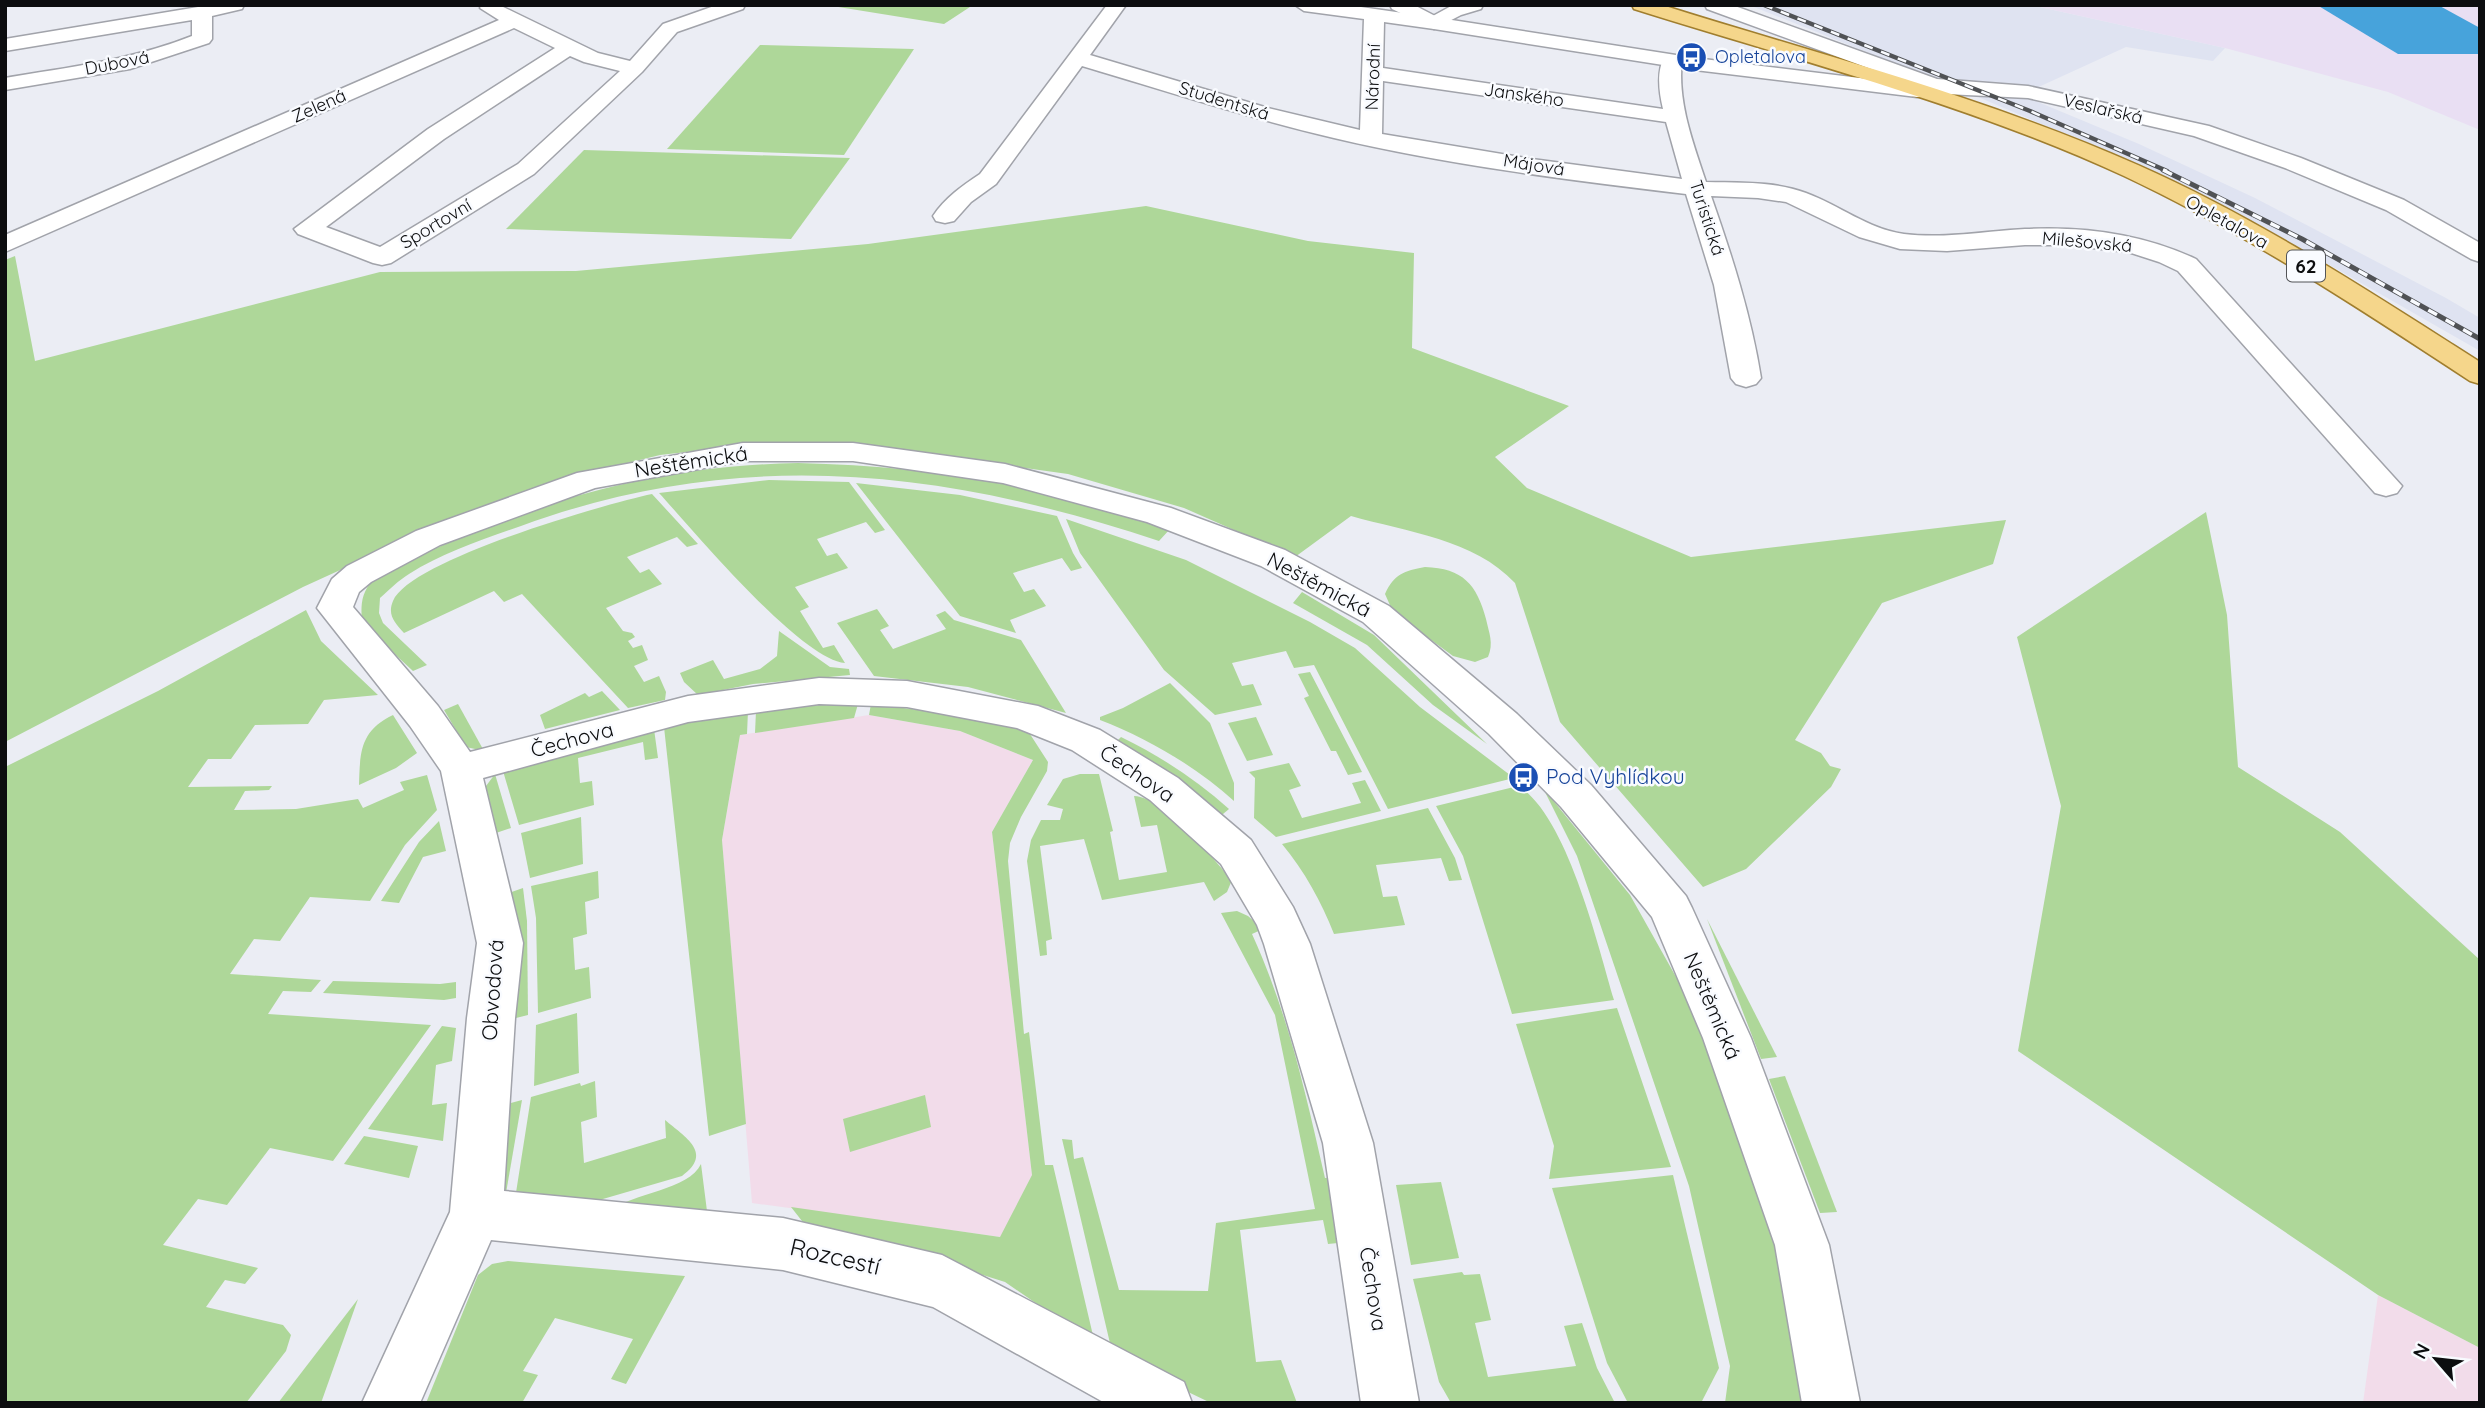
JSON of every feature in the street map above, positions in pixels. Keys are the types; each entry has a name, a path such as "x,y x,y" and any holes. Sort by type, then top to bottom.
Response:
{"main road":[{"name":"Opletalova","path":"1641,5 1917,92 2026,129 2125,168 2236,225 2480,375"}],"street":[{"name":"Dubová","path":"5,45 202,13 235,5"},
{"path":"485,5 591,58 635,68"},
{"name":"Sportovní","path":"568,48 436,134 307,229 382,257 526,169 635,68 670,28 736,5"},
{"path":"945,216 962,197 988,179 1117,5"},
{"name":"Opletalova","path":"1304,5 1672,60 1917,92"},
{"path":"1399,5 1434,23 1454,11 1474,5"},
{"name":"Veslařská","path":"1714,5 1930,84 1947,88 2028,92 2201,131 2293,163 2395,205 2480,254"},
{"name":"Dubová","path":"5,84 139,60 181,48 202,39 202,13"},
{"name":"Národní","path":"1371,139 1374,16"},
{"name":"Zelená","path":"5,244 513,21"},
{"name":"Studentská","path":"1079,58 1276,117 1371,139"},
{"name":"Turistická","path":"1672,60 1668,69 1675,117 1724,272 1741,341 1746,378"},
{"name":"Janského","path":"1373,73 1675,117"},
{"name":"Májová","path":"1371,139 1697,188"},
{"name":"Milešovská","path":"1697,188 1775,192 1797,197 1817,204 1847,224 1878,237 1901,242 1933,244 2048,237 2126,244 2168,255 2187,265 2386,486"},
{"name":"Neštěmická","path":"359,574 428,538 589,480 743,452 853,452 1006,474 1159,515 1273,558 1376,614 1542,761 1576,796 1671,908 1727,1038 1802,1245 1831,1403"},
{"name":"Obvodová","path":"359,574 344,587 335,608 424,716 461,769 500,943 491,1018 476,1213 391,1403"},
{"name":"Čechova","path":"461,769 688,709 819,691 908,694 1024,716 1086,740 1164,789 1236,852 1277,920 1287,944 1348,1143 1390,1403"},
{"name":"Rozcestí","path":"476,1213 783,1244 942,1282 1163,1403"}],"shaded area":[{"path":"1749,5 2031,5 2225,48 2213,61 2126,47 2021,95 2139,144 2255,198 2446,298 2480,318 2480,351 2279,236 2107,152 1964,91"},
{"path":"2031,5 2480,5 2480,130 2388,92 2225,48"},
{"path":"869,715 960,731 1033,760 992,832 1032,1175 1001,1237 752,1203 722,840 740,735"},
{"path":"2378,1295 2480,1348 2480,1403 2363,1403"}],"green space":[{"path":"826,5 973,5 944,24"},
{"path":"760,45 914,49 844,155 667,149"},
{"path":"584,150 850,158 791,239 506,229"},
{"path":"1146,206 1308,241 1414,253 1412,348 1569,406 1495,457 1527,488 1691,557 2006,520 1993,564 1882,603 1795,740 1821,753 1830,766 1841,769 1831,787 1746,869 1703,887 1560,722 1515,583 1480,556 1439,539 1351,516 1295,557 1184,508 1068,474 860,445 748,445 660,455 547,483 465,513 303,587 5,742 5,260 15,256 35,361 380,272 576,271 868,244"},
{"path":"798,463 892,468 986,480 1063,497 1170,529 1159,541 1078,516 998,497 919,484 840,476 761,477 682,484 602,501 521,526 449,553 405,576 380,598 379,613 383,623 427,665 413,671 362,624 362,606 366,590 379,574 523,513 656,477 749,465"},
{"path":"769,480 849,482 885,530 875,533 866,522 817,539 827,556 837,553 848,568 795,587 809,607 800,611 823,648 834,645 845,663 826,656 802,640 776,617 748,591 659,493"},
{"path":"856,483 960,495 1057,516 1082,568 1071,571 1062,558 1013,573 1024,592 1034,589 1046,606 1010,620 1016,633 960,616"},
{"path":"652,494 698,544 687,547 677,537 627,557 640,573 649,569 662,584 606,608 623,631 632,633 635,637 628,641 633,648 642,645 648,660 634,666 644,682 659,676 666,692 665,700 628,708 522,594 504,602 494,591 404,633 393,618 393,601 407,585 434,568 554,521"},
{"path":"2206,512 2227,615 2238,767 2340,832 2480,960 2480,1348 2378,1295 2018,1051 2061,806 2017,637"},
{"path":"1066,519 1186,560 1310,622 1355,648 1420,707 1514,778 1388,809 1314,665 1294,668 1286,651 1232,663 1242,686 1253,684 1262,705 1215,715 1164,670 1080,553"},
{"path":"1425,567 1459,575 1473,588 1490,633 1491,647 1488,657 1475,662 1453,656 1393,612 1385,594 1392,582 1405,572"},
{"path":"1302,592 1374,635 1487,744 1433,705 1367,645 1293,603"},
{"path":"877,609 889,626 880,630 893,649 946,629 936,615 945,611 954,620 1021,640 1066,713 968,687 874,676 837,623"},
{"path":"306,610 321,641 378,695 324,700 308,724 255,725 231,759 208,759 188,787 272,786 269,790 245,791 234,810 296,809 358,799 363,808 404,790 400,782 427,775 437,810 405,845 370,901 310,897 280,941 254,939 230,974 321,980 311,992 283,991 268,1014 431,1025 333,1161 270,1148 227,1205 198,1199 163,1245 258,1268 245,1284 225,1280 206,1307 283,1325 291,1335 286,1351 246,1403 5,1403 5,767 158,691"},
{"path":"779,631 830,667 849,669 850,675 753,684 698,695 684,682 680,673 713,660 724,679 760,669 777,656"},
{"path":"1310,672 1362,772 1348,775 1336,751 1331,751 1304,698 1309,696 1298,674"},
{"path":"1170,683 1210,723 1234,783 1234,801 1171,754 1100,720 1100,717"},
{"path":"602,691 620,710 545,729 540,715 585,693 589,697"},
{"path":"841,703 858,704 854,718 755,733 756,711"},
{"path":"458,704 484,751 466,747 444,710"},
{"path":"871,704 952,714 1028,731 1048,762 1047,771 1021,817 1010,843 1008,861 1024,1034 1029,1032 1045,1165 1053,1165 1095,1344 1005,1282 872,1240 821,1233 802,1221 791,1207 1000,1237 1032,1175 992,832 1033,760 960,731 869,715"},
{"path":"748,711 747,734 740,735 722,840 746,1124 709,1136 664,727"},
{"path":"393,715 417,753 396,768 359,785 361,753 368,735 382,721"},
{"path":"1256,717 1273,755 1247,761 1228,723"},
{"path":"654,729 658,758 645,760 643,742 578,758 580,783 592,781 594,805 519,825 503,771"},
{"path":"1121,737 1178,769 1229,809 1223,814 1215,814 1114,744"},
{"path":"1289,763 1301,786 1289,790 1302,818 1361,803 1352,783 1365,780 1381,811 1276,837 1254,818 1255,778 1249,772"},
{"path":"495,774 511,828 496,833 483,790"},
{"path":"1080,774 1099,774 1113,831 1110,832 1119,880 1167,872 1157,825 1141,827 1134,796 1147,799 1160,807 1200,843 1232,880 1227,892 1214,901 1204,882 1102,900 1084,839 1040,846 1052,939 1046,941 1047,955 1040,956 1027,861 1031,840 1041,820 1060,820 1063,809 1047,805 1063,779"},
{"path":"1518,786 1536,801 1566,852 1590,916 1614,1000 1512,1014 1463,856 1436,806"},
{"path":"1543,788 1630,895 1689,1000 1762,1184 1809,1403 1725,1403 1730,1366 1689,1186 1577,856"},
{"path":"1428,808 1455,858 1462,880 1449,881 1441,858 1376,865 1383,897 1397,896 1405,925 1334,934 1312,887 1282,844"},
{"path":"581,817 583,864 530,878 521,833"},
{"path":"439,821 446,851 423,857 399,903 381,901 419,842"},
{"path":"598,871 599,898 585,902 587,934 573,938 575,970 589,967 591,998 538,1013 536,918 531,886"},
{"path":"523,888 527,921 528,1015 512,1019 506,894"},
{"path":"1237,911 1248,916 1263,929 1252,934 1286,1024 1325,1178 1336,1177 1348,1242 1328,1244 1323,1220 1240,1230 1256,1362 1281,1360 1297,1403 1211,1403 1113,1356 1062,1139 1072,1140 1074,1159 1083,1157 1119,1290 1208,1291 1216,1223 1315,1209 1275,1015 1221,913"},
{"path":"1707,919 1777,1057 1761,1059"},
{"path":"333,981 440,984 456,982 456,998 444,1000 323,993"},
{"path":"1617,1008 1671,1167 1549,1179 1554,1146 1516,1024"},
{"path":"577,1013 579,1073 534,1086 536,1025"},
{"path":"442,1026 456,1028 452,1061 436,1065 432,1105 447,1103 443,1141 368,1129"},
{"path":"1785,1076 1837,1212 1820,1213 1769,1079"},
{"path":"595,1081 597,1117 581,1122 584,1163 666,1138 665,1120 693,1146 696,1160 691,1168 682,1176 572,1208 515,1199 531,1097"},
{"path":"925,1095 931,1127 850,1152 843,1119"},
{"path":"522,1100 506,1193 492,1175 503,1105"},
{"path":"364,1136 418,1146 409,1178 344,1164"},
{"path":"701,1164 708,1219 609,1211 685,1180 695,1173"},
{"path":"1673,1175 1719,1368 1701,1403 1628,1403 1607,1363 1552,1188"},
{"path":"1441,1182 1459,1258 1411,1265 1396,1185"},
{"path":"508,1261 685,1276 626,1384 611,1379 633,1339 555,1318 523,1371 538,1375 522,1403 426,1403 478,1275 492,1264"},
{"path":"1462,1272 1464,1275 1480,1274 1491,1320 1475,1323 1488,1377 1576,1366 1564,1326 1582,1323 1597,1368 1615,1403 1451,1403 1439,1382 1413,1279"},
{"path":"358,1299 321,1403 278,1403"}],"water":[{"path":"2317,5 2438,5 2480,28 2480,54 2398,54"}],"railway":[{"path":"1764,5 2030,111 2167,171"},
{"path":"2163,170 2302,239 2480,339"}],"place":[{"name":"Opletalova","path":"1692,57"},
{"name":"Pod Vyhlídkou","path":"1523,777"}]}
